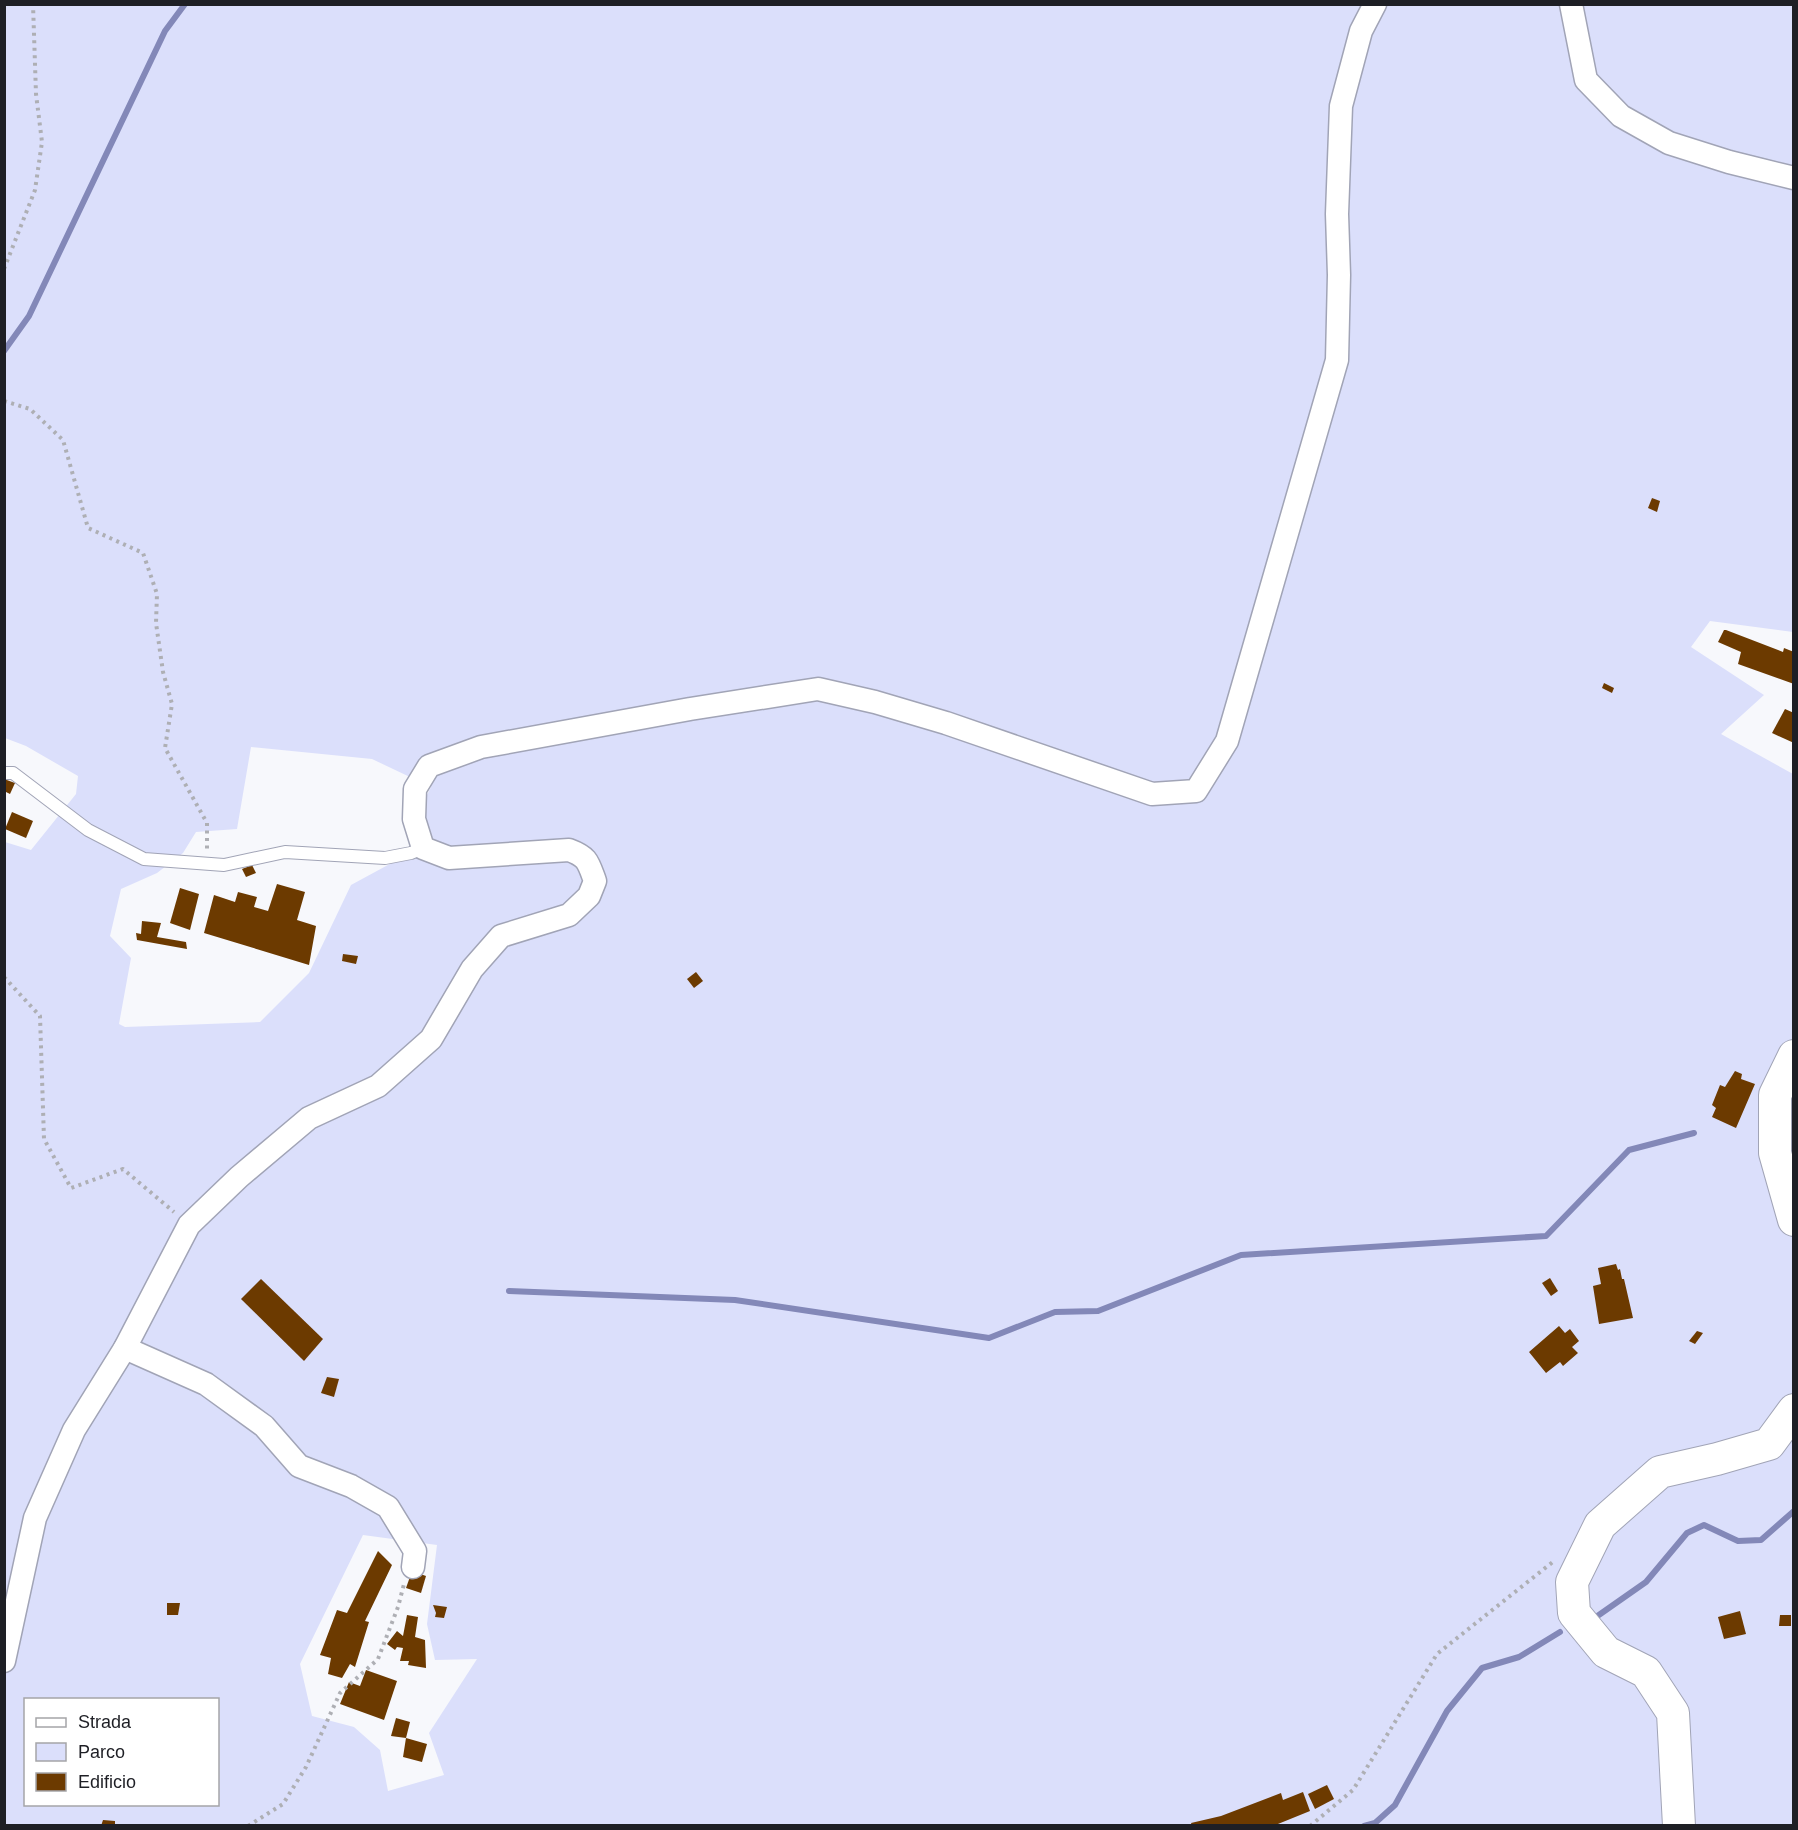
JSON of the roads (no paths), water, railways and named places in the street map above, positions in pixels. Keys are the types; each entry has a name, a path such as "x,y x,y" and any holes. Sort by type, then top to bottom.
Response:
{"street":[{"path":"4,1661 35,1518 74,1430 125,1348 189,1225 239,1177 309,1118 378,1086 431,1039 472,969 501,936 569,915 589,896 595,881 583,856 569,850 449,858 423,848 414,819 416,789 429,766 481,747 818,689 875,702 946,723 1152,794 1196,791 1227,741 1337,360 1339,275 1337,213 1341,106 1361,31 1375,4"},
{"path":"1571,4 1586,80 1621,116 1669,143 1729,162 1794,178"},
{"path":"1794,1056 1775,1095 1775,1153 1794,1220"},
{"path":"125,1348 206,1384 264,1426 299,1466 351,1486 388,1507 415,1551 413,1566"},
{"path":"1679,1826 1674,1713 1646,1672 1606,1652 1574,1613 1572,1582 1600,1525 1660,1472 1769,1444 1794,1410"}],"lane":[{"path":"4,773 14,773 88,830 144,859 224,865 285,852 385,858 423,848"}],"waterway":[{"path":"4,351 29,316 165,31 185,4"},
{"path":"509,1291 735,1300 989,1338 1055,1312 1098,1311 1241,1255 1546,1236 1629,1150 1694,1133"},
{"path":"1596,1617 1646,1582 1687,1533 1704,1525 1738,1541 1761,1540 1794,1511"},
{"path":"1364,1826 1375,1823 1395,1805 1447,1711 1482,1668 1519,1657 1560,1632"}]}
